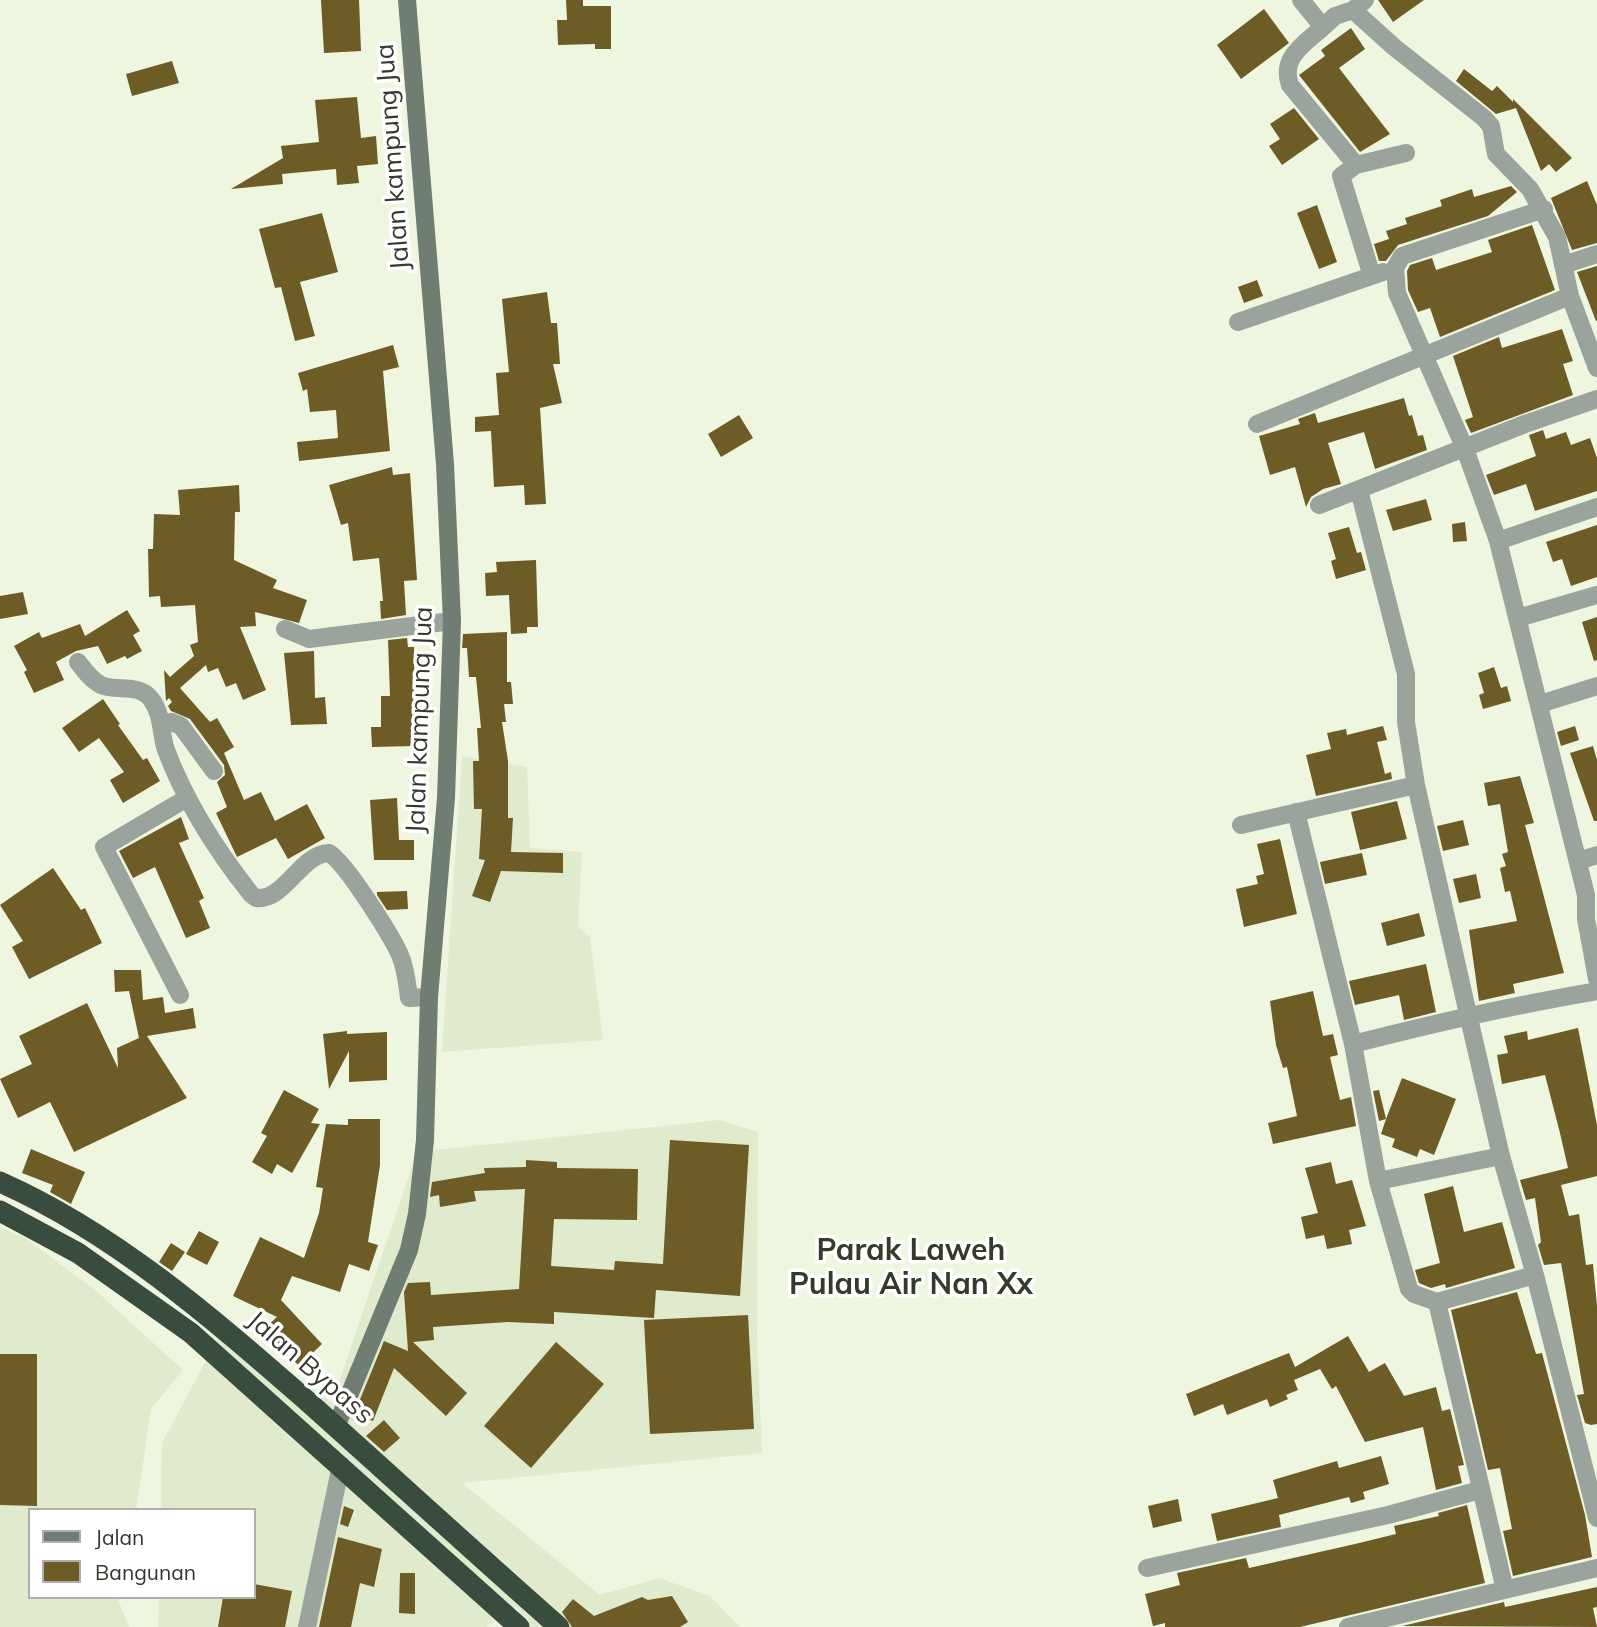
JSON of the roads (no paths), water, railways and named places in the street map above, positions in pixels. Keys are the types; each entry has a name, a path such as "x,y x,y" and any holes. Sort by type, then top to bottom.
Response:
{"highway":[{"name":"Jalan Bypass","path":"0,1182 86,1228 179,1292 336,1427 559,1627"},
{"name":"Jalan Bypass","path":"0,1211 78,1253 191,1333 341,1465 404,1527 519,1627"}],"street":[{"name":"Jalan kampung Jua","path":"336,1427 409,1250 425,1140 429,997 446,798 452,621 446,464 407,0"},
{"path":"1301,0 1323,27"},
{"path":"1356,165 1290,85 1287,65 1293,55 1335,16 1359,5 1394,47 1485,118 1491,126 1496,154 1530,189 1544,209 1557,237 1570,296 1592,338 1597,368"},
{"path":"1372,276 1341,176 1356,165 1406,153"},
{"path":"1544,209 1409,253 1397,261 1395,268 1397,293 1465,449 1498,541 1586,895 1586,919 1597,979"},
{"path":"1563,265 1597,254"},
{"path":"1238,322 1395,268"},
{"path":"1257,424 1570,296"},
{"path":"1319,505 1597,399"},
{"path":"1359,490 1406,674 1406,722 1416,785 1468,1014 1502,1156 1597,1518"},
{"path":"1498,541 1597,507"},
{"path":"1518,618 1597,595"},
{"path":"285,629 309,639 452,621"},
{"path":"78,662 104,686 145,692 156,706 166,748 187,798 224,860 256,898 267,897 281,887 314,856 329,853 335,856 401,957 409,998 429,997"},
{"path":"1540,704 1597,686"},
{"path":"162,723 172,722 181,726 214,771"},
{"path":"1241,825 1416,785"},
{"path":"180,995 104,847 187,798"},
{"path":"1296,812 1353,1044 1378,1181 1409,1289 1413,1294 1437,1302 1535,1275"},
{"path":"1578,861 1597,855"},
{"path":"1586,895 1597,913"},
{"path":"1353,1044 1468,1014 1502,1011 1597,991"},
{"path":"1378,1181 1502,1156"},
{"path":"1437,1302 1504,1590"},
{"path":"307,1627 341,1465"},
{"path":"1147,1568 1388,1516 1480,1490"},
{"path":"1348,1627 1597,1568"}],"district":[{"name":"Parak Laweh Pulau Air Nan Xx","path":"911,1268"}]}
